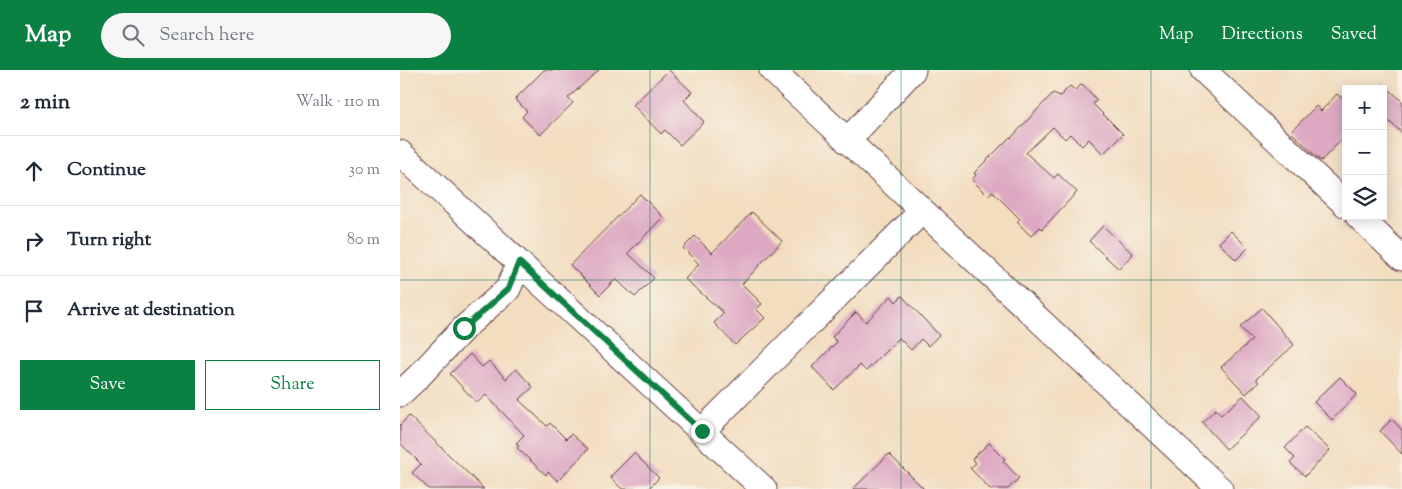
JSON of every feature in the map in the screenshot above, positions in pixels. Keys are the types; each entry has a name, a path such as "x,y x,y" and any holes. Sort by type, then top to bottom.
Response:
{"street":[{"path":"772,70 1220,489"},
{"path":"847,141 913,70"},
{"path":"1203,70 1342,201"},
{"path":"400,153 764,489"},
{"path":"702,431 922,210"},
{"path":"1362,220 1402,258"},
{"path":"400,394 464,328 508,289 519,262"}],"building":[{"path":"544,70 599,70 568,98 573,103 540,135 522,117 527,111 515,99"},
{"path":"669,70 692,92 684,100 704,122 680,145 665,130 661,134 633,105"},
{"path":"1082,84 1097,100 1093,104 1123,134 1103,154 1089,139 1082,146 1070,134 1065,139 1053,127 1026,153 1054,178 1058,174 1077,192 1042,229 1040,227 1031,236 1017,222 1020,219 992,191 988,196 972,180 976,175 974,173 1011,138 1053,93 1060,96 1070,86 1075,90"},
{"path":"1387,88 1402,101 1402,133 1387,120"},
{"path":"1337,94 1342,98 1342,139 1321,161 1291,132 1316,106 1321,111"},
{"path":"640,194 663,217 628,253 654,278 635,297 616,279 600,295 570,265"},
{"path":"752,212 782,241 742,284 762,304 756,309 765,318 735,345 714,323 724,313 685,279 699,264 683,248 695,236 712,253"},
{"path":"1103,226 1133,254 1119,269 1089,241"},
{"path":"1231,231 1248,248 1236,260 1219,243"},
{"path":"891,296 896,302 902,296 939,335 928,346 921,339 911,350 899,338 866,371 860,365 834,390 812,367 837,342 832,337 856,312 866,322"},
{"path":"1262,308 1294,345 1256,379 1259,382 1246,394 1221,367 1252,340 1240,327"},
{"path":"470,354 482,367 489,361 506,379 516,369 533,387 519,400 547,426 550,423 566,439 571,434 588,449 558,481 548,472 546,475 517,448 519,446 516,443 524,435 486,395 477,403 450,374"},
{"path":"1340,377 1357,394 1332,420 1314,402"},
{"path":"1243,396 1262,416 1226,449 1202,422 1216,409 1221,415"},
{"path":"409,416 484,489 429,489 412,473 421,464 400,443 400,425"},
{"path":"1392,419 1402,430 1402,454 1380,431"},
{"path":"1305,427 1330,450 1305,476 1290,463 1295,458 1285,448"},
{"path":"989,443 1005,459 1003,461 1019,478 1008,489 990,489 970,468 976,463 972,459"},
{"path":"634,453 659,478 648,489 622,489 610,477"},
{"path":"889,454 924,489 853,489"}],"route":[{"path":"464,328 508,289 519,262 702,431"}]}
